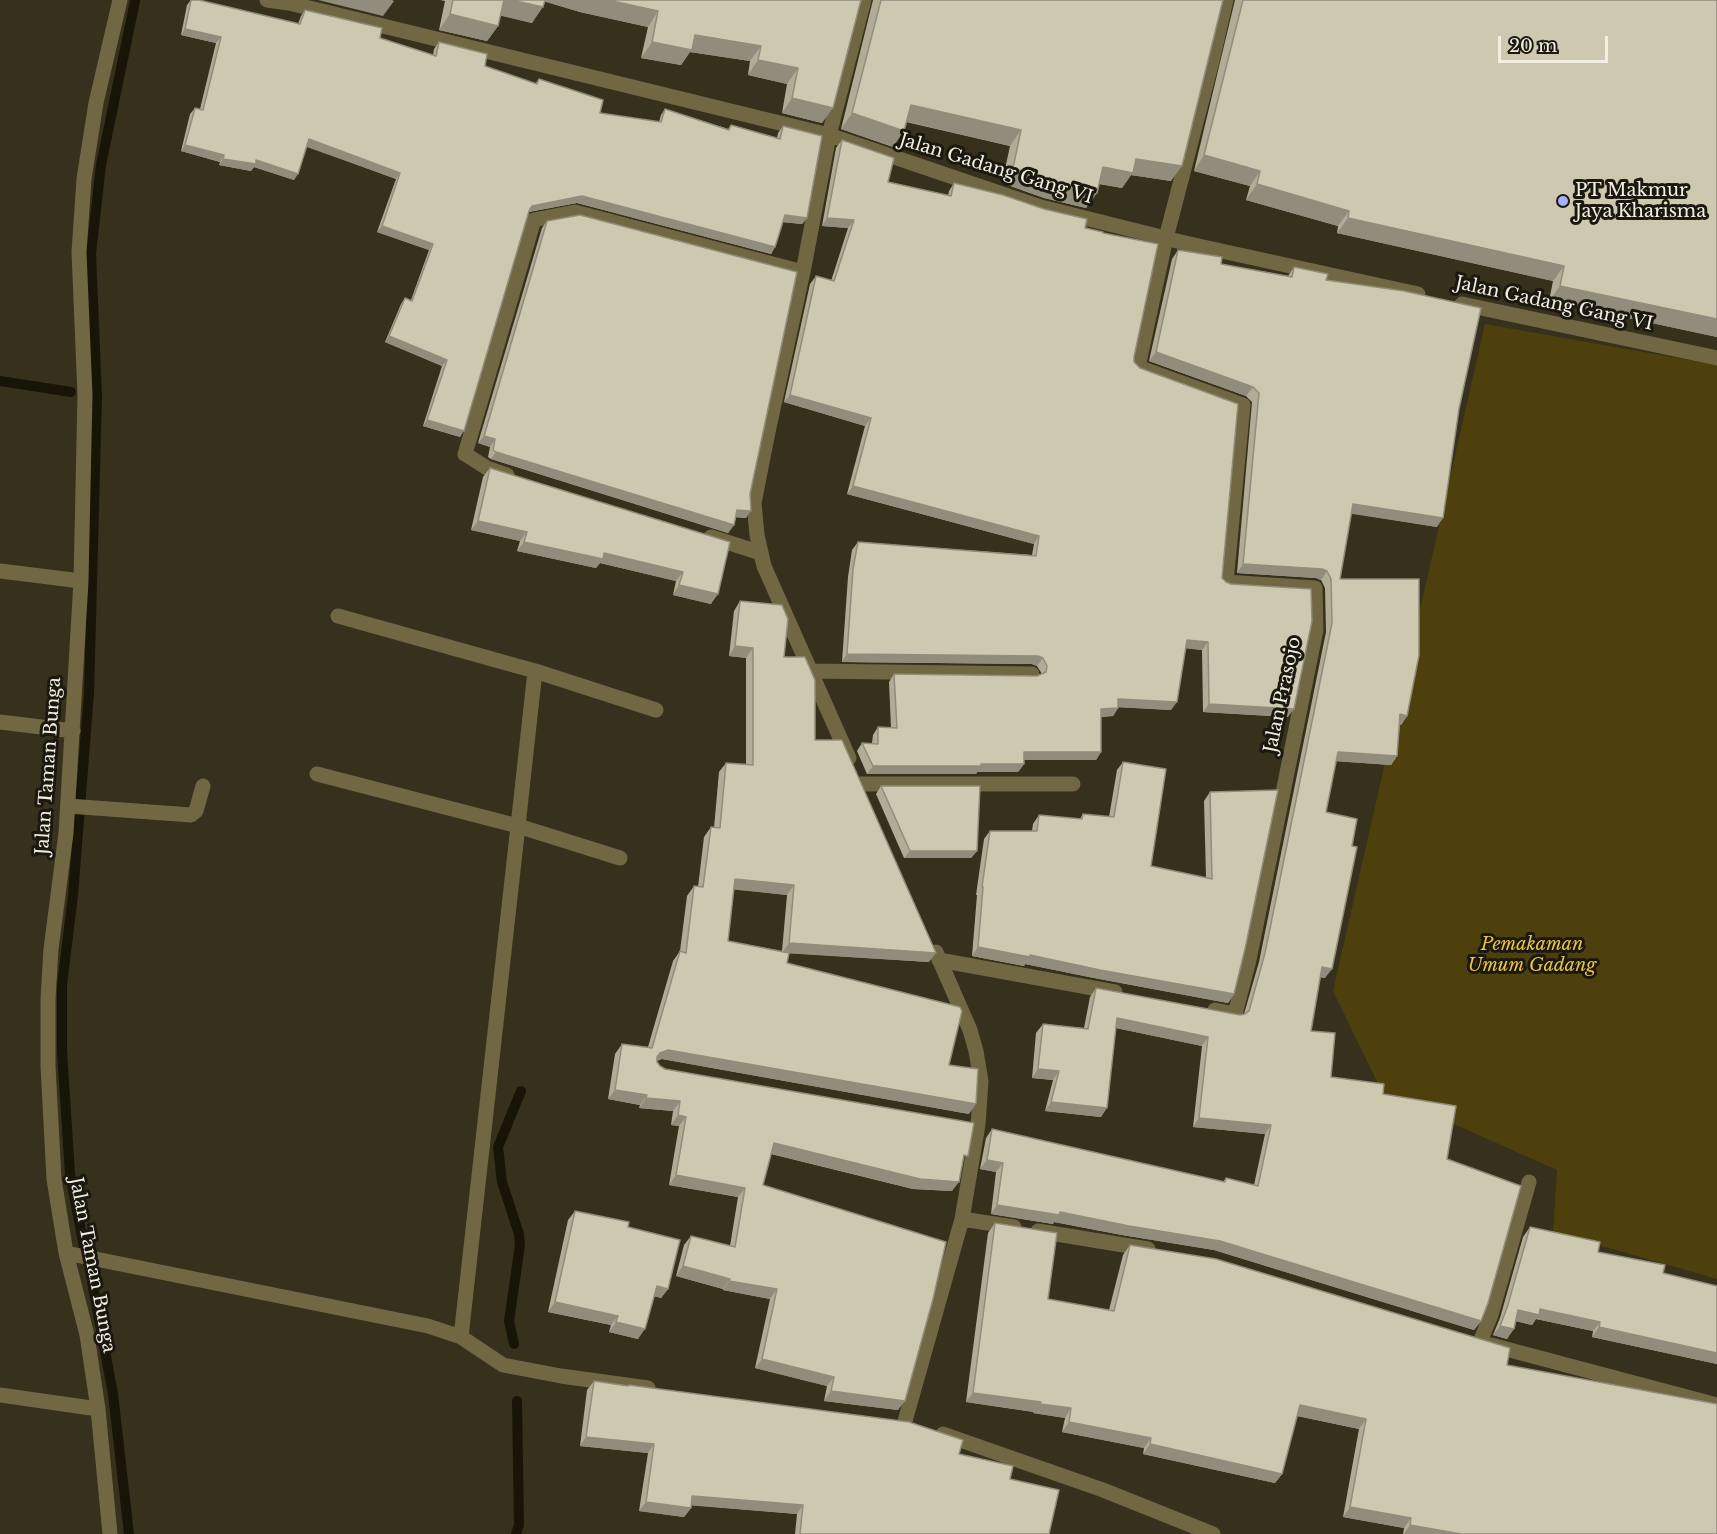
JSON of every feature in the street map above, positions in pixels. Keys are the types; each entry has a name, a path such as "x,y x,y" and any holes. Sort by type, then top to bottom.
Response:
{"street":[{"name":"Jalan Taman Bunga","path":"110,1534 98,1408 87,1335 66,1253 54,1179 48,1066 48,999 51,950 66,832 72,807 73,731 81,581 85,395 79,252 84,179 96,103 120,0"},
{"name":"Jalan Gadang Gang VI","path":"267,0 289,3 829,135 1041,207 1166,238 1717,358"},
{"path":"864,0 829,135 803,272 754,503 757,536 764,566 863,789 1073,784"},
{"path":"1166,238 1226,0"},
{"path":"521,479 487,468 465,454 534,220 574,212 803,272"},
{"name":"Jalan Prasojo","path":"1166,238 1138,367 1243,405 1226,582 1315,588 1316,630 1251,949 1235,1014 1201,1008"},
{"path":"692,531 761,552"},
{"path":"0,571 81,581"},
{"path":"338,616 535,671 657,710"},
{"path":"461,1337 535,671"},
{"path":"811,671 1032,674"},
{"path":"0,722 73,731"},
{"path":"317,774 518,826 620,858"},
{"path":"72,807 191,815 196,811 202,786"},
{"path":"930,939 970,1030 981,1081 972,1124 962,1219 911,1424 1103,1490 1213,1534"},
{"path":"939,960 1133,995"},
{"path":"1529,1182 1491,1315 1475,1340 1717,1405"},
{"path":"962,1219 1163,1252"},
{"path":"66,1253 428,1326 461,1337 503,1365 561,1376 668,1390"},
{"path":"0,1395 98,1408"}],"green space":[{"name":"Pemakaman Umum Gadang","path":"1485,324 1717,365 1717,1279 1553,1232 1557,1170 1382,1092 1333,991"}],"building":[{"path":"191,0 300,24 305,10 382,28 380,38 436,56 439,42 487,54 485,66 537,84 539,79 603,100 600,113 661,122 665,109 729,130 731,125 780,139 783,126 822,136 807,218 785,215 775,247 582,196 532,206 464,431 427,420 447,360 389,336 405,298 412,301 433,244 382,226 400,173 309,139 298,174 256,160 256,164 223,159 224,155 185,145 195,108 203,110 221,37 185,29"},
{"path":"453,0 504,0 498,26 450,14"},
{"path":"511,0 545,0 543,7"},
{"path":"608,0 861,0 833,108 792,98 798,68 758,60 761,46 695,35 692,50 652,42 658,11"},
{"path":"881,0 1223,0 1182,166 1136,159 1133,173 1103,167 1097,193 1013,168 1021,130 911,105 904,131 852,113"},
{"name":"PT Makmur Jaya Kharisma","path":"1243,0 1717,0 1717,319 1560,286 1564,266 1348,218 1349,211 1257,184 1260,171 1204,155"},
{"path":"842,140 894,158 888,182 951,196 954,183 1087,219 1085,228 1158,244 1134,362 1140,368 1238,404 1222,578 1231,584 1311,589 1312,621 1294,709 1209,704 1208,642 1187,640 1177,702 1118,699 1118,708 1101,709 1101,752 1024,752 1024,764 873,766 862,743 878,744 878,727 897,728 894,674 1037,676 1046,672 1047,666 1043,658 1038,656 847,654 853,569 858,542 1036,556 1039,536 853,486 871,418 790,395 816,276 834,281 854,220 827,218"},
{"path":"580,215 797,272 750,494 751,511 737,510 734,525 496,452 493,450 495,439 484,436 547,221"},
{"path":"1178,250 1222,257 1221,264 1292,277 1294,267 1328,274 1326,280 1404,291 1481,308 1459,409 1443,518 1353,504 1340,579 1419,579 1419,655 1407,716 1400,714 1397,756 1338,752 1326,812 1357,819 1352,846 1357,847 1332,969 1322,967 1311,1031 1335,1033 1331,1077 1384,1084 1383,1094 1456,1106 1447,1159 1521,1186 1481,1321 1220,1241 1060,1212 1059,1215 997,1205 1003,1163 987,1160 992,1129 1225,1182 1226,1178 1258,1186 1271,1125 1199,1118 1208,1037 1117,1018 1107,1108 1051,1102 1059,1071 1038,1069 1043,1024 1088,1029 1096,988 1240,1015 1249,1011 1265,953 1332,623 1331,579 1327,571 1243,564 1259,393 1253,387 1156,352"},
{"path":"490,468 730,542 718,594 679,585 683,572 604,553 603,559 524,542 527,532 478,521"},
{"path":"740,601 782,605 788,619 784,657 805,657 815,680 815,740 842,740 936,953 789,943 794,885 735,879 728,941 789,953 787,963 960,1007 962,1011 949,1065 978,1069 976,1104 668,1050 660,1053 657,1062 665,1069 974,1123 968,1156 964,1155 959,1182 920,1179 774,1143 763,1185 946,1242 905,1401 831,1391 834,1377 762,1359 777,1289 729,1281 730,1279 683,1266 691,1236 735,1247 745,1188 676,1175 686,1117 678,1115 680,1101 646,1098 647,1095 615,1090 622,1044 652,1048 680,951 686,953 694,886 703,887 711,827 720,828 726,763 753,765 753,648 735,646"},
{"path":"1123,762 1166,769 1151,866 1212,879 1210,792 1278,790 1234,994 978,947 982,887 990,831 1037,831 1039,815 1082,819 1083,814 1114,817"},
{"path":"881,786 980,786 977,851 910,851"},
{"path":"575,1211 629,1222 628,1227 680,1240 668,1289 657,1286 645,1329 616,1322 618,1316 555,1302"},
{"path":"995,1223 1057,1233 1048,1299 1114,1311 1130,1245 1216,1259 1510,1348 1507,1365 1717,1404 1717,1534 1461,1534 1410,1525 1411,1518 1350,1507 1366,1419 1300,1405 1282,1474 1150,1444 1151,1438 1069,1422 1071,1408 973,1393"},
{"path":"1530,1227 1600,1242 1598,1252 1665,1265 1663,1273 1717,1286 1717,1353 1599,1327 1600,1322 1540,1309 1539,1315 1518,1310 1514,1329 1500,1326"},
{"path":"594,1381 909,1422 963,1440 959,1454 1013,1466 1010,1479 1059,1490 1049,1534 800,1534 803,1505 692,1496 691,1508 646,1502 654,1444 586,1437"}],"waterway":[{"path":"84,1247 70,1174 62,1051 62,985 73,895 89,693 97,397 91,254 101,165 135,1"},
{"path":"0,381 71,392"},
{"path":"514,1344 509,1321 520,1245 519,1234 502,1182 498,1147 521,1091"},
{"path":"92,1281 113,1394 129,1534"},
{"path":"516,1534 519,1525 517,1401"}],"place":[{"name":"PT Makmur Jaya Kharisma","path":"1563,201"}]}
